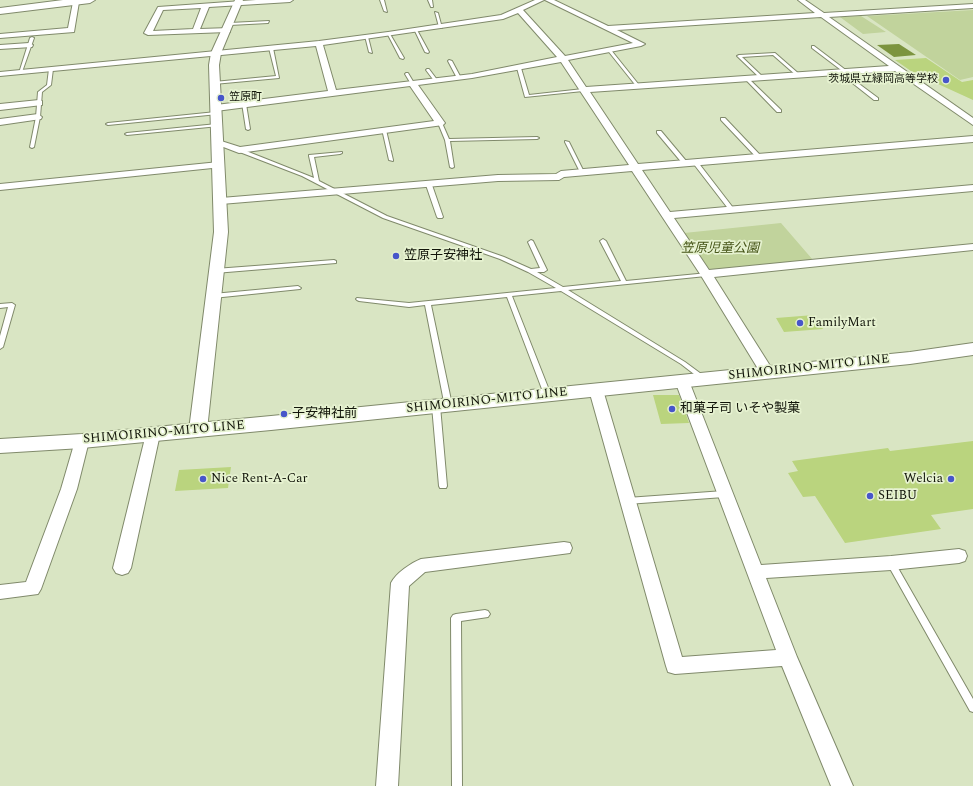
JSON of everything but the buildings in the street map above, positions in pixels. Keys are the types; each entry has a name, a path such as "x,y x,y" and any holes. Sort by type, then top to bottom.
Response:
{"highway":[{"path":"0,7 55,0"},
{"path":"0,11 90,0"}],"main road":[{"name":"SHIMOIRINO-MITO LINE","path":"0,446 82,441 198,430 910,358 973,349"}],"street":[{"path":"229,27 148,32 160,8 239,1 290,0"},
{"path":"522,0 524,9 564,60 706,274 766,372"},
{"path":"0,74 319,43 441,27 503,17 524,9 541,0"},
{"path":"217,115 244,104 459,78 564,60 641,44 606,29 548,0"},
{"path":"802,0 973,122"},
{"path":"198,430 215,271 221,232 221,201 214,65 216,53 229,27 239,1"},
{"path":"0,36 71,30 76,2"},
{"path":"196,30 206,5"},
{"path":"606,29 973,6"},
{"path":"0,47 31,41"},
{"path":"319,43 333,94"},
{"path":"583,90 899,68"},
{"path":"218,143 239,150 440,123 412,83"},
{"path":"0,107 39,103"},
{"path":"0,122 38,117"},
{"path":"221,201 338,193 498,178 559,177 561,174 634,167 973,139"},
{"path":"0,187 219,165"},
{"path":"667,215 973,188"},
{"path":"706,274 973,246"},
{"path":"682,381 724,494 788,657 842,786"},
{"path":"596,390 675,666 788,657"},
{"path":"122,568 153,434"},
{"path":"0,592 32,589 69,489 82,441"},
{"path":"387,786 400,584 421,566 564,548"},
{"path":"755,572 891,563 959,556"}],"lane":[{"path":"382,0 386,11"},
{"path":"430,0 432,6"},
{"path":"436,13 441,27"},
{"path":"229,27 268,22"},
{"path":"415,30 427,52"},
{"path":"388,34 402,58"},
{"path":"366,37 371,52"},
{"path":"20,72 31,41"},
{"path":"813,47 876,99"},
{"path":"214,82 278,77 271,48"},
{"path":"610,51 638,86"},
{"path":"762,78 739,56 774,54 798,75"},
{"path":"450,61 459,78"},
{"path":"519,68 527,96 583,90"},
{"path":"32,147 38,117 40,92 49,85 51,69"},
{"path":"428,70 436,81"},
{"path":"407,74 412,83"},
{"path":"747,79 779,111"},
{"path":"244,104 248,129"},
{"path":"108,124 217,115"},
{"path":"126,134 217,115"},
{"path":"723,119 759,157"},
{"path":"440,123 447,140 452,167"},
{"path":"384,130 391,160"},
{"path":"659,132 690,162 732,210"},
{"path":"447,140 537,138"},
{"path":"567,142 582,172"},
{"path":"239,150 317,182 384,217 502,258 530,271 562,289 705,378"},
{"path":"317,182 311,156 340,153"},
{"path":"428,185 440,217"},
{"path":"603,241 624,282"},
{"path":"530,271 544,270 531,242"},
{"path":"215,271 334,262"},
{"path":"359,298 409,305 706,274"},
{"path":"213,296 298,288"},
{"path":"509,295 546,395"},
{"path":"428,303 442,405 443,486"},
{"path":"0,306 12,305 0,347"},
{"path":"627,501 724,494"},
{"path":"891,563 973,708"},
{"path":"457,786 456,618 485,614"}],"green space":[{"path":"973,10 973,77 960,80 867,16"},
{"path":"861,16 886,32 863,34 840,17"},
{"name":"笠原児童公園","path":"781,223 813,260 710,270 684,233"}],"shaded area":[{"path":"899,44 916,55 894,57 877,45"}],"place":[{"name":"茨城県立緑岡高等学校","path":"946,80"},
{"name":"笠原町","path":"221,98"},
{"name":"笠原子安神社","path":"396,256"},
{"name":"FamilyMart","path":"800,323"},
{"name":"和菓子司 いそや製菓","path":"672,409"},
{"name":"子安神社前","path":"284,414"},
{"name":"Nice Rent-A-Car","path":"203,479"},
{"name":"Welcia","path":"951,479"},
{"name":"SEIBU","path":"870,496"}]}
